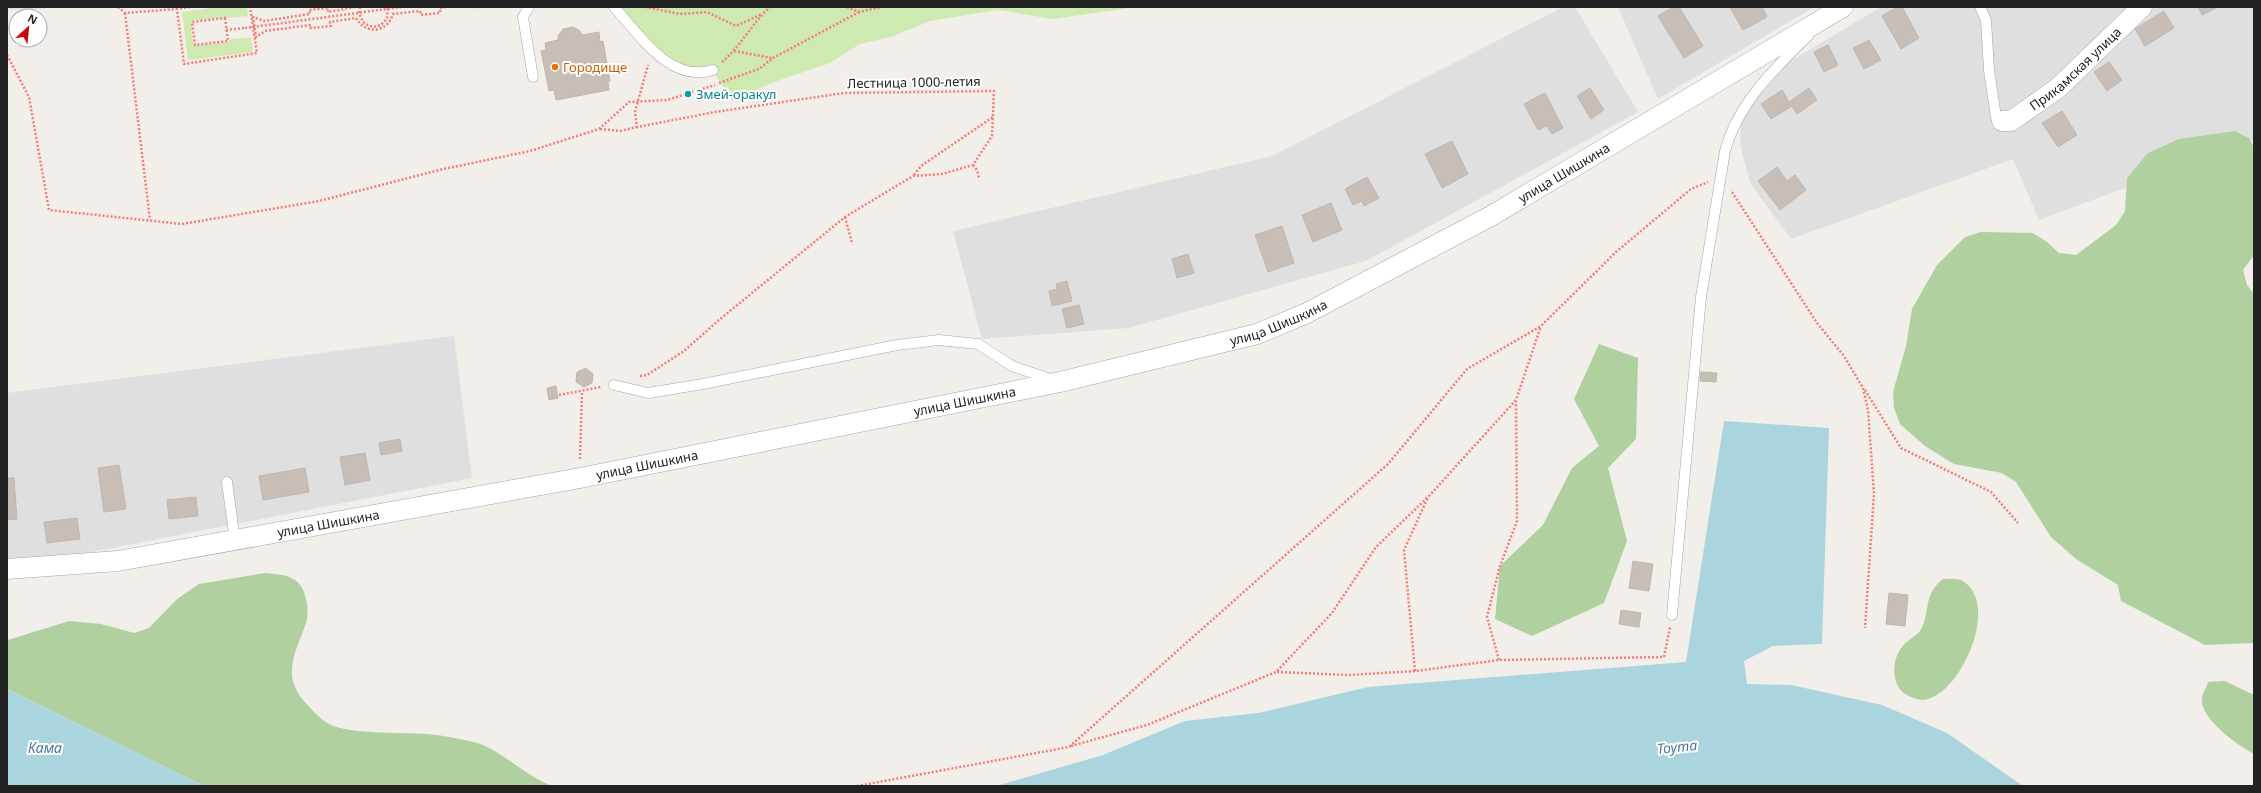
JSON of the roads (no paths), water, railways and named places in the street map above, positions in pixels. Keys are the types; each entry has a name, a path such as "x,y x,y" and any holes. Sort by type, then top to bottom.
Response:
{"street":[{"name":"Прикамская улица","path":"2002,122 2011,121 2058,88 2142,7"},
{"name":"улица Шишкина","path":"7,569 118,561 588,476 1060,382 1257,334 1307,313 1491,216 1836,12"}],"lane":[{"path":"529,7 523,17 533,77"},
{"path":"614,7 671,66 700,72 713,70"},
{"path":"1980,7 1986,20 1989,70 1996,117 2002,122"},
{"path":"1672,615 1701,297 1706,258 1722,177 1726,144 1730,131 1740,111 1778,64 1836,12"},
{"path":"614,385 648,393 703,384 897,345 939,340 978,344 1012,366 1060,382"},
{"path":"227,482 235,541"}],"water":[{"name":"Toyma","path":"1724,421 1829,428 1822,644 1773,646 1744,661 1747,684 1791,685 1882,705 1947,733 2023,786 996,786 1103,755 1185,721 1258,713 1368,687 1686,662"},
{"name":"Кама","path":"7,689 204,786 7,786"}],"place":[{"name":"Городище","path":"555,67"},
{"name":"Змей-оракул","path":"688,94"}]}
